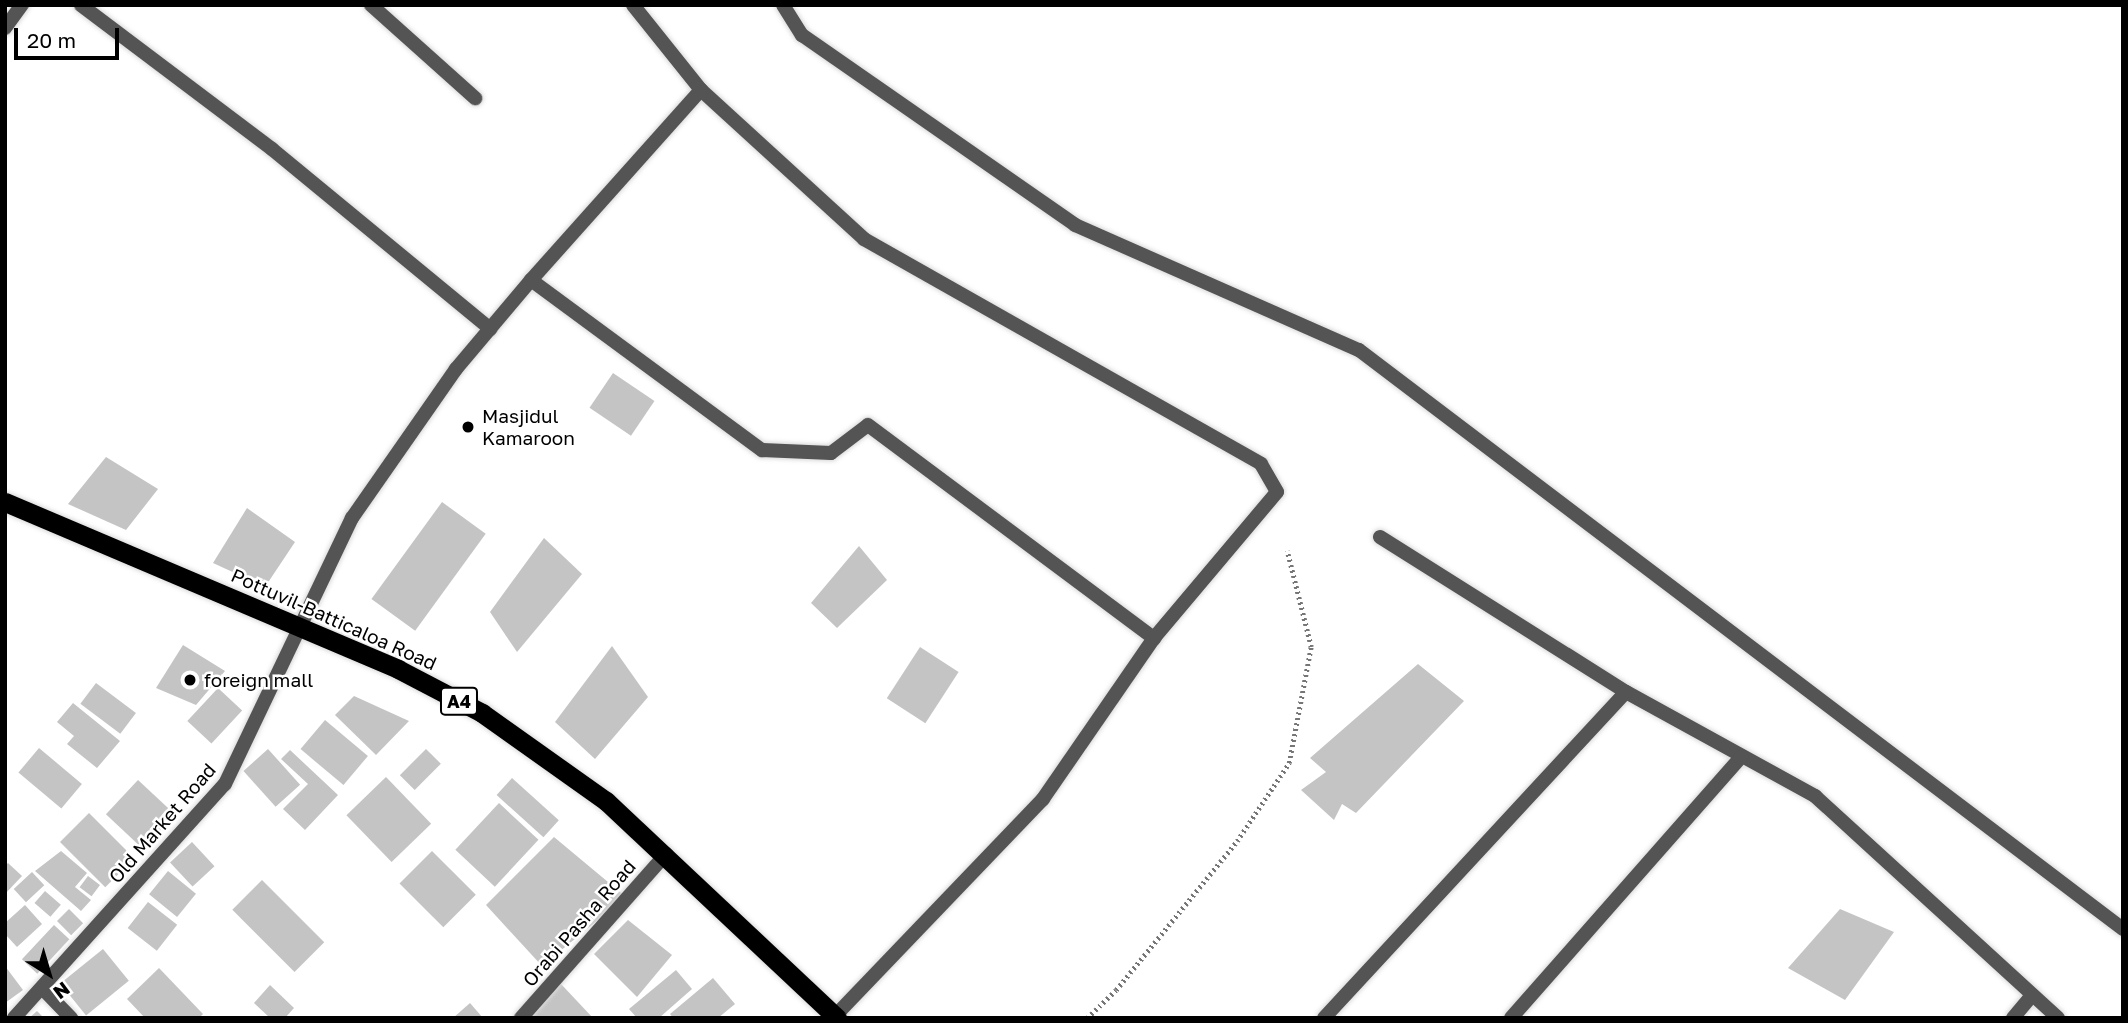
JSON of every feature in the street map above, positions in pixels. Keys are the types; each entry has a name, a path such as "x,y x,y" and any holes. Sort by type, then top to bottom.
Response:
{"highway":[{"name":"Pottuvil-Batticaloa Road","path":"5,502 398,669 482,713 606,801 666,854 836,1017"}],"street":[{"path":"5,28 22,5"},
{"path":"81,5 272,149 489,329"},
{"path":"371,5 475,98"},
{"path":"633,5 701,90 864,239 1261,464 1277,492 1154,638 1042,799 836,1017"},
{"path":"783,5 802,35 1074,225 1359,350 2123,929"},
{"name":"Old Market Road","path":"14,1018 225,784 302,628 352,518 456,369 531,280 701,90"},
{"path":"531,280 762,450 831,453 868,425 1154,638"},
{"path":"1380,537 1626,692 1815,796 2058,1018"},
{"path":"1324,1018 1626,692"},
{"path":"1510,1018 1742,756"},
{"name":"Orabi Pasha Road","path":"521,1018 666,854"},
{"path":"42,988 71,1018"},
{"path":"2013,1018 2032,995"}],"path":[{"path":"1087,1018 1116,990 1237,841 1289,763 1311,647 1287,551"}],"building":[{"path":"613,373 654,401 631,436 590,408"},
{"path":"106,457 158,489 126,530 68,504"},
{"path":"442,502 486,534 415,631 371,599"},
{"path":"247,508 295,542 265,587 213,563"},
{"path":"544,538 582,574 517,652 490,612"},
{"path":"859,546 887,580 837,628 811,603"},
{"name":"foreign mall","path":"183,645 225,671 196,705 156,688"},
{"path":"612,646 648,697 595,759 555,722"},
{"path":"920,647 959,672 925,723 887,698"},
{"path":"1418,664 1464,701 1356,813 1342,804 1334,820 1301,790 1326,772 1310,758"},
{"path":"96,683 136,713 120,734 80,704"},
{"path":"218,688 242,711 211,743 187,721"},
{"path":"354,696 409,721 376,755 335,715"},
{"path":"73,703 120,741 97,768 67,744 74,736 57,722"},
{"path":"325,720 368,756 343,785 301,749"},
{"path":"39,748 82,784 61,809 18,773"},
{"path":"268,749 300,785 276,807 243,771"},
{"path":"426,749 441,764 415,790 400,775"},
{"path":"290,750 338,795 305,830 283,809 308,784 281,759"},
{"path":"386,777 431,824 392,862 346,815"},
{"path":"512,778 559,820 543,837 497,795"},
{"path":"138,780 175,815 143,849 106,814"},
{"path":"499,803 538,840 495,887 455,850"},
{"path":"89,813 134,858 105,887 60,842"},
{"path":"554,837 626,897 542,966 486,905"},
{"path":"192,842 215,866 193,887 170,862"},
{"path":"61,851 87,873 75,887 91,900 81,911 35,871"},
{"path":"432,851 476,895 443,927 399,884"},
{"path":"8,863 22,876 5,894 5,866"},
{"path":"168,871 196,894 177,917 149,894"},
{"path":"32,872 44,885 26,902 14,889"},
{"path":"88,876 100,885 92,896 80,887"},
{"path":"262,880 324,942 295,972 232,910"},
{"path":"45,891 61,905 50,917 35,903"},
{"path":"148,902 177,925 157,951 128,928"},
{"path":"25,905 42,924 17,947 5,934 5,923"},
{"path":"69,909 83,923 71,935 57,921"},
{"path":"1840,909 1894,932 1845,1000 1788,968"},
{"path":"628,920 672,955 637,997 594,954"},
{"path":"54,925 69,939 37,974 22,959"},
{"path":"103,949 129,981 86,1015 60,984"},
{"path":"5,966 23,990 5,1003"},
{"path":"159,968 203,1014 199,1018 145,1018 127,999"},
{"path":"676,970 692,989 659,1018 637,1018 629,1009"},
{"path":"713,978 735,1004 718,1018 673,1018 670,1014"},
{"path":"561,984 593,1018 525,1018"},
{"path":"270,985 294,1008 285,1018 270,1018 254,1003"},
{"path":"470,1003 483,1018 453,1018"},
{"path":"37,1011 44,1018 29,1018"}],"place":[{"name":"Masjidul Kamaroon","path":"468,427"},
{"name":"foreign mall","path":"190,680"}]}
